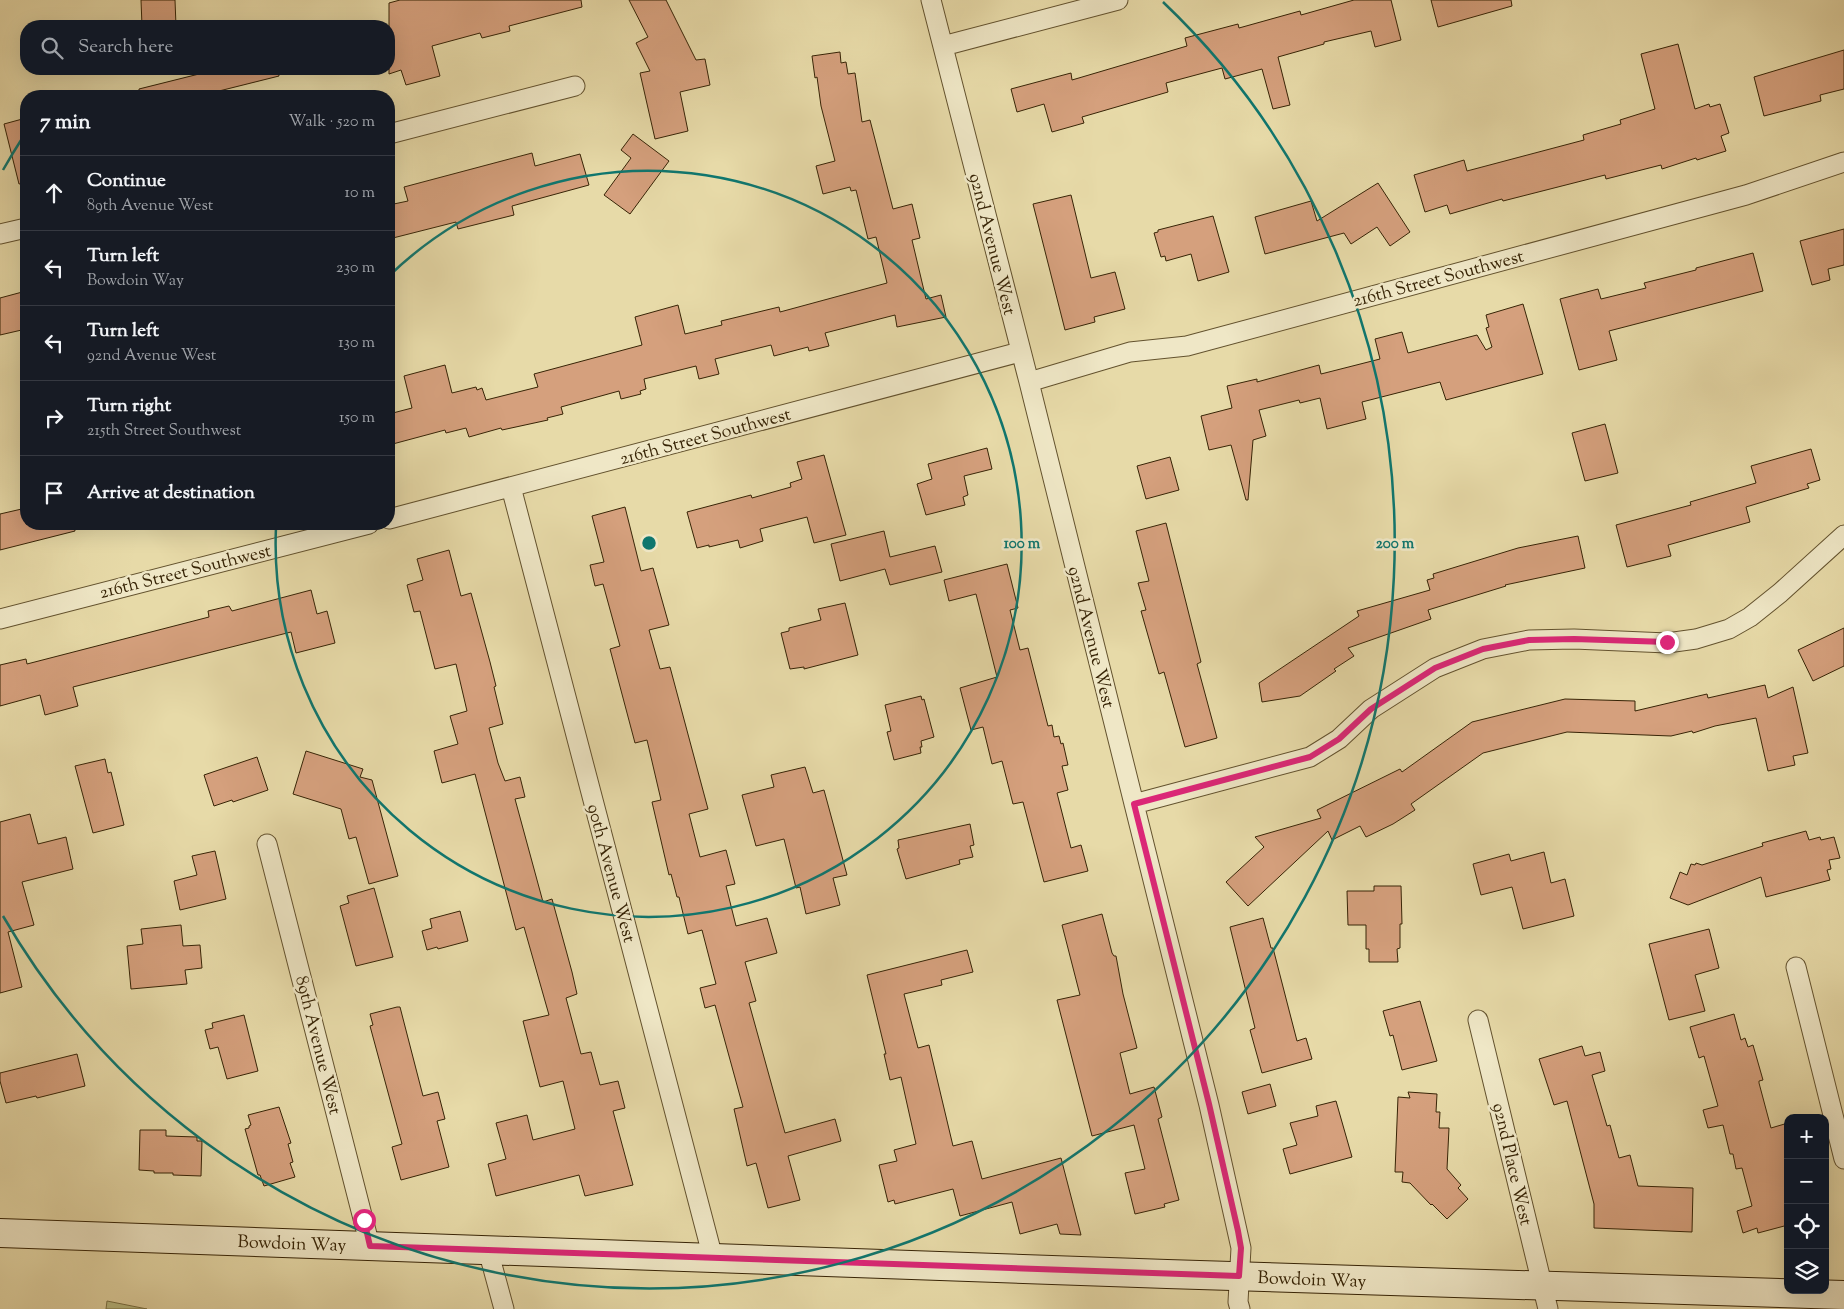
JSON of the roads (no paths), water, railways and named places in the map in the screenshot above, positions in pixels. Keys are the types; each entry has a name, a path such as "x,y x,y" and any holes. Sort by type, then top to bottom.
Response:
{"street":[{"name":"92nd Avenue West","path":"931,0 1029,382 1209,1104 1241,1248 1238,1302 1240,1309"},
{"path":"943,46 1118,0"},
{"path":"395,132 576,86"},
{"name":"216th Street Southwest","path":"1029,382 1130,352 1187,346 1718,203 1844,162"},
{"path":"0,234 20,229"},
{"name":"216th Street Southwest","path":"395,517 1020,352"},
{"name":"90th Avenue West","path":"511,487 713,1258"},
{"name":"216th Street Southwest","path":"0,619 346,530"},
{"path":"1134,804 1310,757 1339,739 1371,709 1435,668 1483,649 1529,640 1574,639 1667,642 1696,639 1729,629 1750,617 1780,593 1844,535"},
{"name":"89th Avenue West","path":"267,844 370,1246"},
{"path":"1796,967 1844,1159"},
{"name":"92nd Place West","path":"1478,1020 1545,1298"},
{"name":"Bowdoin Way","path":"0,1233 1239,1276 1545,1298 1844,1295"},
{"path":"488,1250 504,1309"}]}
